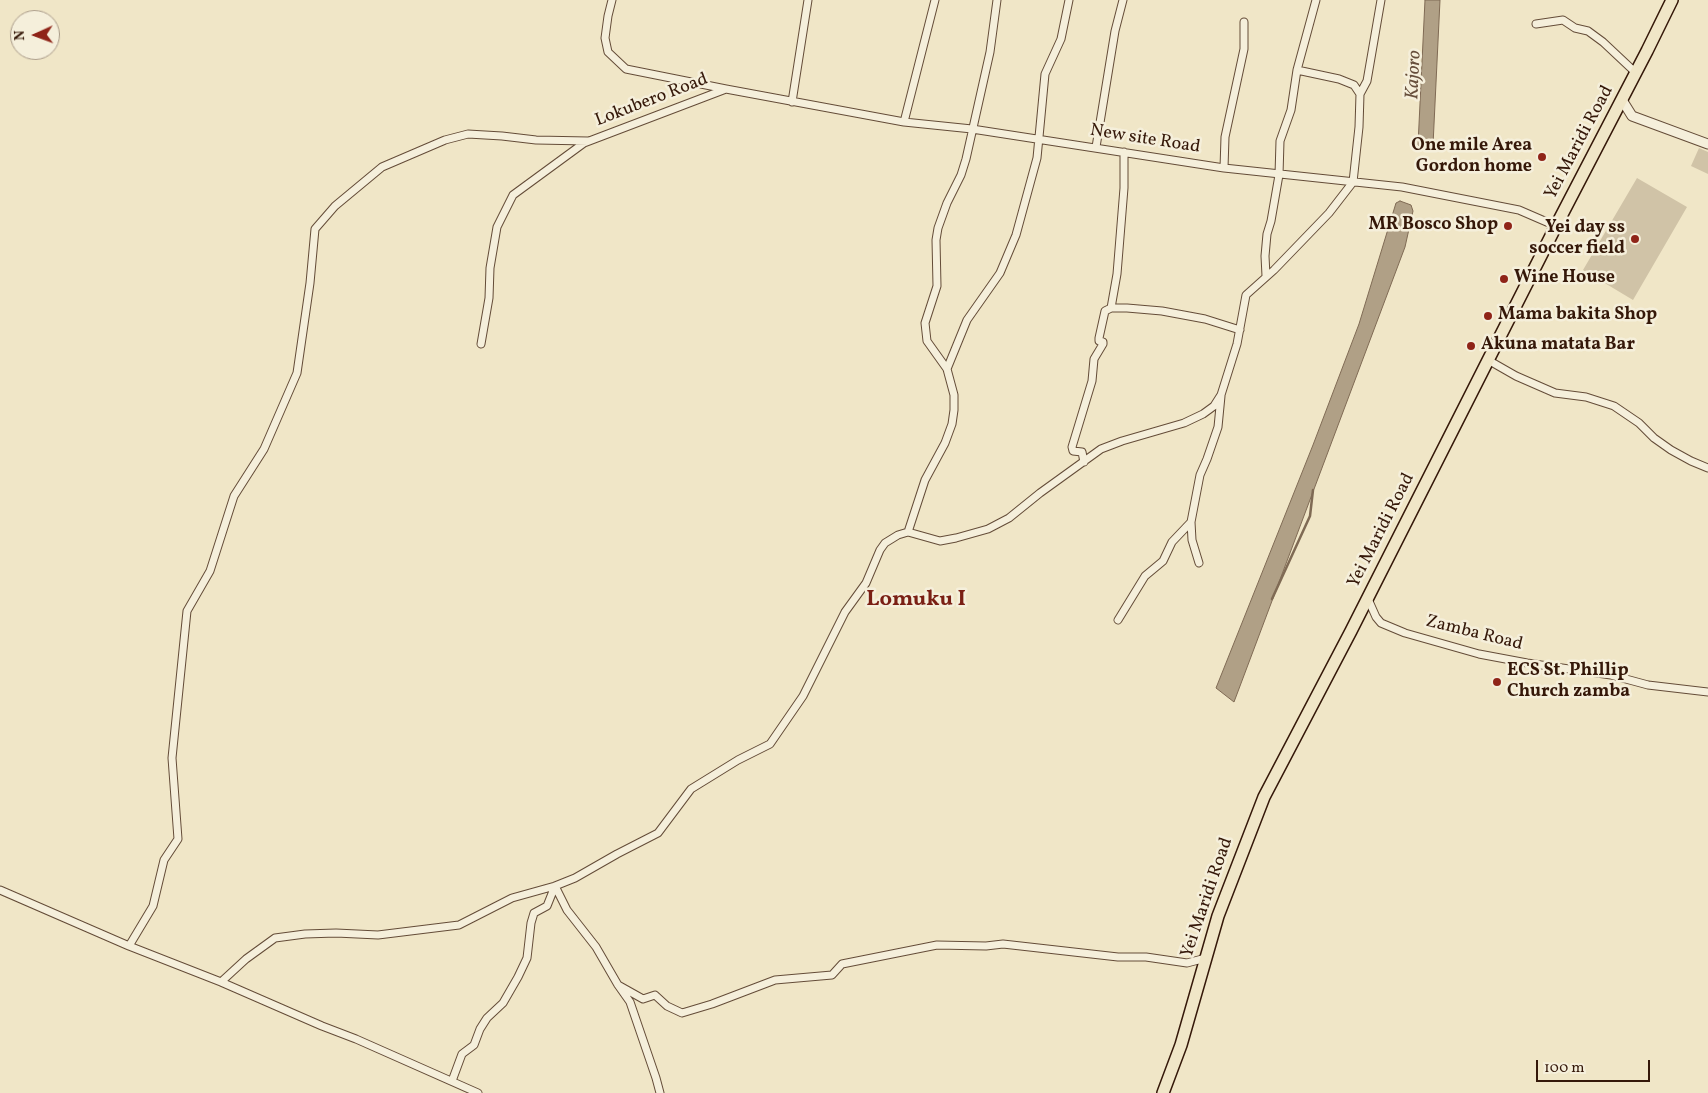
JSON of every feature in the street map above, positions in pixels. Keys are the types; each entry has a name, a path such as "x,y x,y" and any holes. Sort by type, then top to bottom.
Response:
{"main road":[{"name":"Yei Maridi Road","path":"1163,1093 1181,1045 1223,903 1264,797 1368,598 1672,0"}],"street":[{"name":"New site Road","path":"612,0 605,38 608,52 626,69 904,122 1039,138 1224,168 1402,187 1519,210 1556,226"},
{"path":"792,102 808,0"},
{"path":"904,122 935,0"},
{"path":"908,532 925,480 952,424 954,395 947,369 927,342 925,323 937,286 936,240 938,228 947,203 961,175 990,52 997,0"},
{"path":"947,369 967,320 1000,273 1009,255 1037,158 1045,74 1060,39 1069,0"},
{"path":"1096,147 1115,31 1123,0"},
{"path":"1266,276 1267,234 1279,175 1280,141 1291,110 1297,70 1316,0"},
{"path":"1199,563 1192,540 1191,522 1200,475 1218,427 1222,395 1240,330 1246,294 1329,213 1353,182 1359,127 1360,94 1367,81 1381,0"},
{"path":"1536,24 1563,20 1575,28 1588,32 1603,42 1636,73"},
{"path":"1224,168 1225,137 1244,49 1244,22"},
{"path":"1297,70 1339,79 1354,85 1360,94"},
{"name":"Lokubero Road","path":"588,141 726,89"},
{"path":"1622,100 1632,116 1708,144"},
{"path":"129,946 153,906 164,860 178,839 172,758 187,610 210,572 234,496 264,449 297,373 310,283 315,230 334,206 382,167 445,140 468,134 536,140 588,141"},
{"path":"481,344 489,298 490,268 497,227 513,195 588,141"},
{"path":"1111,308 1117,274 1124,188 1124,152"},
{"path":"1084,462 1082,452 1073,451 1072,447 1092,381 1094,359 1103,344 1098,338 1105,311 1111,308 1162,311 1218,322 1240,330"},
{"path":"1488,360 1516,376 1555,393 1586,397 1614,406 1639,423 1670,450 1708,468"},
{"path":"221,982 246,959 275,938 336,933 378,935 459,926 512,898 555,886 575,878 617,854 658,834 691,789 738,760 770,744 803,696 845,612 866,583 880,550 885,543 898,535 908,532 940,540 956,538 988,529 1009,518 1101,450 1203,414 1214,406 1222,395"},
{"path":"1118,620 1145,576 1163,561 1172,542 1191,522"},
{"name":"Zamba Road","path":"1368,598 1376,617 1381,623 1406,633 1480,654 1611,675 1648,685 1708,692"},
{"path":"555,886 568,910 596,947 630,1002 660,1093"},
{"path":"452,1081 462,1054 474,1045 480,1029 487,1018 503,1002 518,976 527,958 534,913 547,906 555,886"},
{"path":"0,890 129,946 221,982 478,1093"},
{"path":"618,985 644,999 655,995 667,1006 682,1013 712,1004 775,980 832,975 842,964 937,945 1003,944 1118,957 1146,957 1187,963 1206,958"}],"shaded area":[{"path":"1425,0 1440,0 1433,145 1429,150 1424,151 1418,145"},
{"path":"1699,148 1708,152 1708,174 1691,166"},
{"name":"Yei day ss soccer field","path":"1637,178 1687,207 1633,300 1583,270"},
{"path":"1400,201 1411,205 1413,211 1405,247 1234,702 1216,688 1359,324 1396,203"}],"waterway":[{"path":"1272,599 1310,516 1313,490"}],"place":[{"name":"One mile Area Gordon home","path":"1542,157"},
{"name":"MR Bosco Shop","path":"1508,226"},
{"name":"Yei day ss soccer field","path":"1635,239"},
{"name":"Wine House","path":"1504,279"},
{"name":"Mama bakita Shop","path":"1488,316"},
{"name":"Akuna matata Bar","path":"1471,346"},
{"name":"ECS St. Phillip Church zamba","path":"1497,682"}],"district":[{"name":"Lomuku I","path":"916,601"}],"water label":[{"name":"Kajoro","path":"1415,75"}]}
